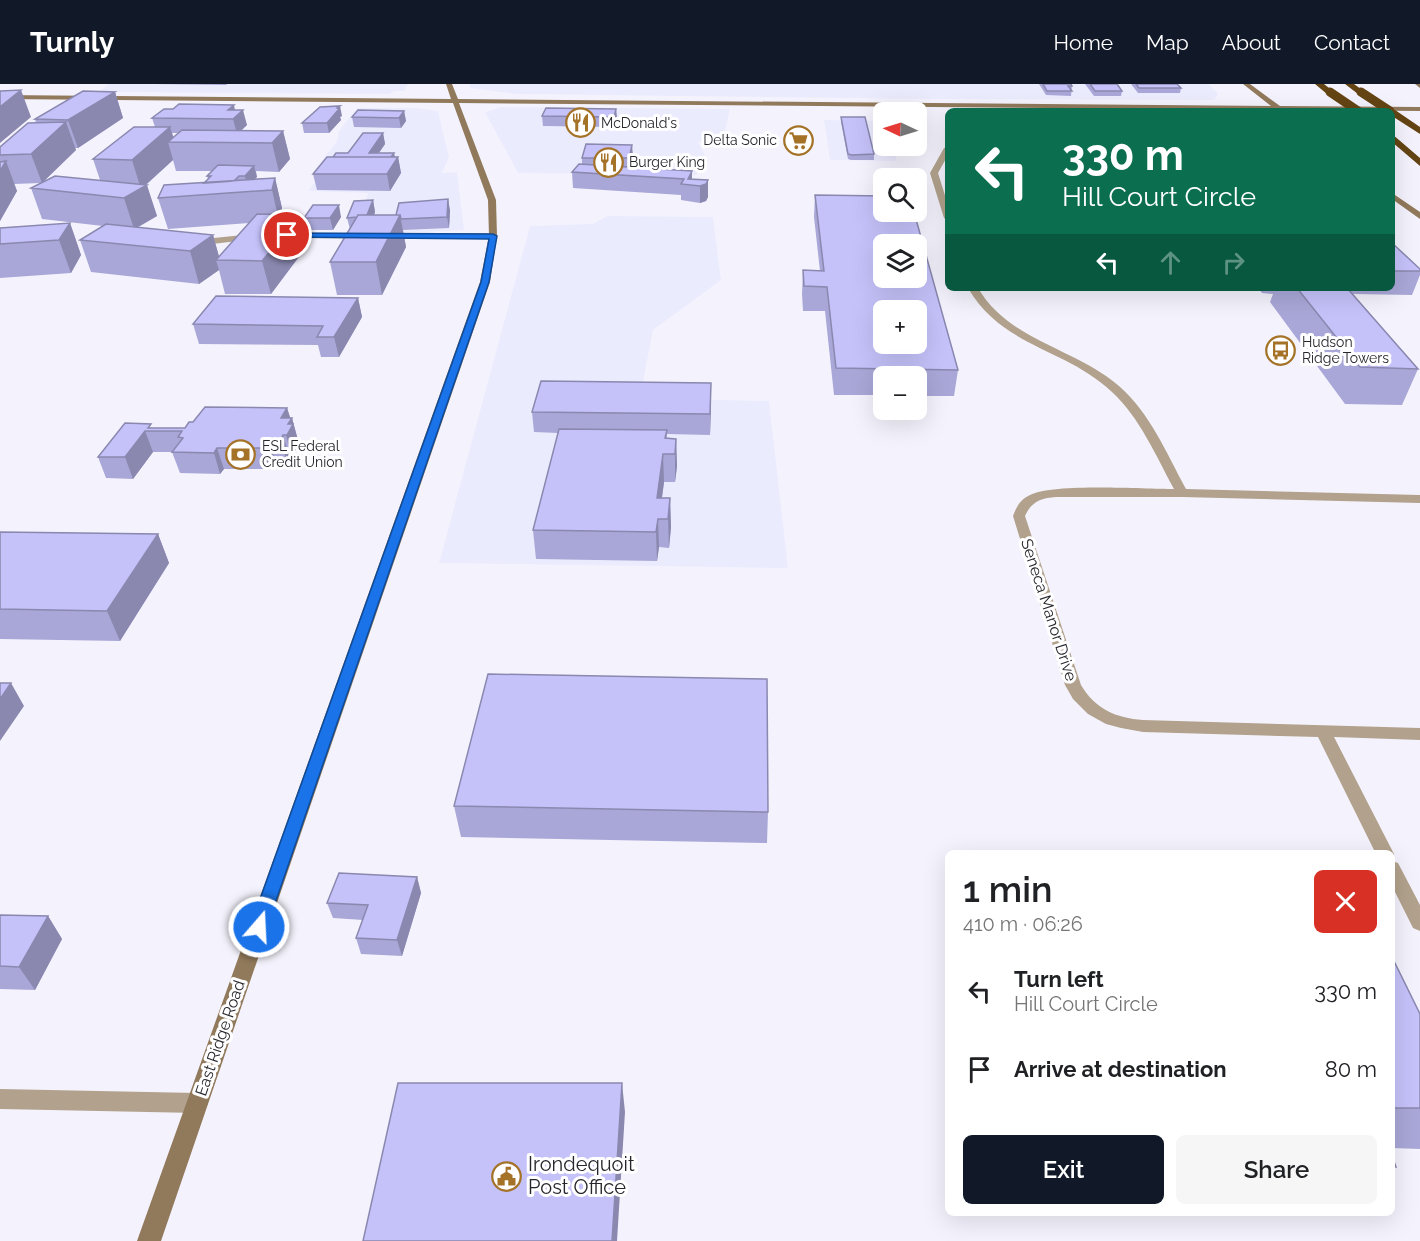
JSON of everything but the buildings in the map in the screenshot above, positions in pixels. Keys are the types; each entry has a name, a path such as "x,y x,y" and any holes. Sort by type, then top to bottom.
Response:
{"highway":[{"path":"1318,84 1354,108"},
{"path":"1349,84 1385,108"},
{"path":"1395,115 1420,130"},
{"path":"1395,138 1420,153"},
{"path":"1395,139 1420,164"}],"main road":[{"name":"East Ridge Road","path":"149,1241 485,282 493,236 494,211 490,194 449,84"},
{"path":"1246,84 1279,108"},
{"path":"0,97 973,108"},
{"path":"1395,109 1420,109"},
{"path":"1395,197 1420,216"}],"street":[{"path":"75,109 91,98"},
{"path":"945,153 934,173 945,208"},
{"path":"187,243 266,235 493,236"},
{"path":"974,291 992,317 1082,365 1114,387 1138,415 1182,493"},
{"name":"Seneca Manor Drive","path":"1420,499 1182,493 1045,494 1028,500 1019,516 1078,696 1094,712 1114,722 1127,725 1420,734"},
{"path":"1323,731 1383,850"},
{"path":"1395,874 1420,923"},
{"path":"0,1100 197,1103"}],"shaded area":[{"path":"109,84 408,84 404,91 394,91 390,94 98,92"},
{"path":"470,84 1209,84 1218,94 1214,100 515,94 470,88"},
{"path":"501,107 730,109 725,131 698,142 708,161 696,175 518,173 485,112"},
{"path":"357,108 417,108 438,111 449,157 442,173 457,172 464,230 367,234 376,212 362,212 368,193 308,191 323,172 314,171 337,141 339,131"},
{"path":"824,120 873,121 873,156 896,156 897,161 830,160"},
{"path":"607,216 713,217 721,280 653,330 640,398 769,401 788,568 439,563 530,226 593,224"}],"place":[{"name":"McDonald's","path":"580,123"},
{"name":"Delta Sonic","path":"798,140"},
{"name":"Burger King","path":"608,162"},
{"name":"Hudson Ridge Towers","path":"1281,350"},
{"name":"ESL Federal Credit Union","path":"241,454"},
{"name":"Irondequoit Post Office","path":"507,1176"}],"route":[{"path":"259,927 485,282 493,244 493,236 287,235"}]}
